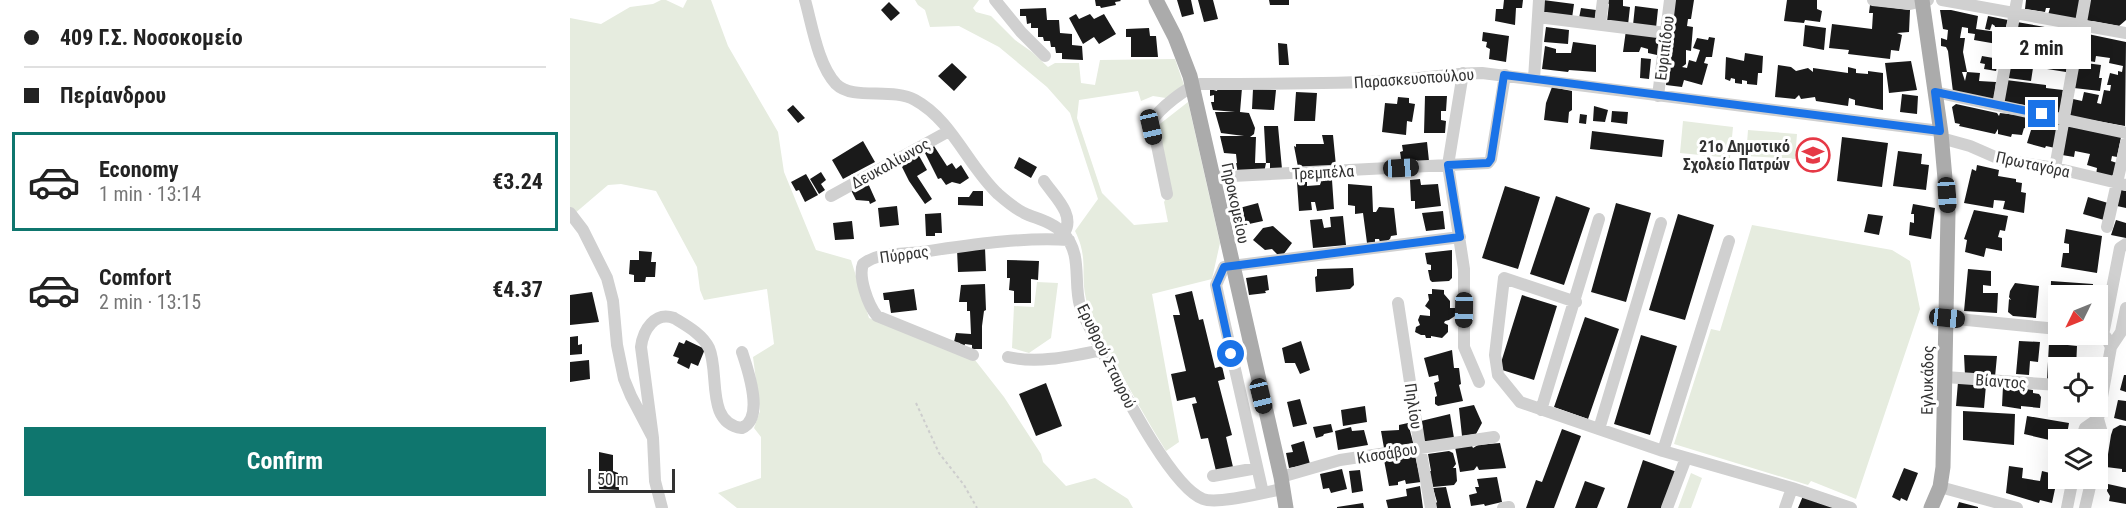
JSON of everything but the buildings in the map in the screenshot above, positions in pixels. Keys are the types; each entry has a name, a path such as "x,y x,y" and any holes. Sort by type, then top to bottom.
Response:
{"main road":[{"name":"Γηροκομείου","path":"1156,0 1184,58 1192,87 1286,508"},
{"name":"Εγλυκάδος","path":"1924,1 1941,134 1948,213 1943,467 1940,487 1930,508"}],"street":[{"path":"805,0 823,62 837,85 849,92 891,93 912,98 927,108 949,131 982,177 999,195 1019,210 1054,225 1066,237"},
{"path":"995,0 1021,32 1045,56"},
{"path":"1534,79 1539,0"},
{"path":"1600,24 1603,0"},
{"name":"Ευριπίδου","path":"1658,96 1670,0"},
{"path":"1872,0 1910,4 1924,1"},
{"path":"1942,0 2126,33"},
{"path":"1998,105 2017,0"},
{"path":"2055,168 2085,0"},
{"path":"1538,17 1666,33"},
{"path":"1463,73 1448,165 1460,237 1464,281 1464,347 1479,382"},
{"name":"Παρασκευοπούλου","path":"1192,87 1201,84 1393,81 1463,73 1504,75 1941,134"},
{"name":"Τρεμπέλα","path":"1213,177 1488,163 1491,159 1504,75"},
{"path":"1167,194 1152,121 1160,111 1192,87"},
{"path":"1935,92 2126,133"},
{"name":"Δευκαλίωνος","path":"831,196 949,131"},
{"name":"Πρωταγόρα","path":"1941,134 2002,160 2055,168 2122,184"},
{"path":"2107,227 2122,184 2126,144"},
{"name":"Ερυθρού Σταυρού","path":"1044,181 1066,213 1068,222 1066,237 1076,260 1080,304 1136,415 1150,439 1172,468 1194,494 1204,500 1214,501 1263,493 1282,483"},
{"path":"570,213 578,222 607,278 613,301 617,345 624,379 653,438"},
{"path":"1541,410 1576,302 1599,219"},
{"path":"1599,429 1661,223"},
{"name":"Πύρρας","path":"973,354 877,316 871,308 863,281 861,270 863,264 882,255 923,252 969,244 1066,237"},
{"path":"1263,493 1216,285 1224,267 1460,237"},
{"path":"1663,451 1729,241"},
{"path":"2108,299 2120,248 2126,244"},
{"path":"1576,302 1504,278 1495,355 1498,375 1520,402 1663,451 1792,488 1851,508"},
{"name":"Πηλίου","path":"1398,303 1431,508"},
{"path":"2108,358 2111,347 2121,332 2126,308"},
{"path":"662,508 655,481 653,438 641,346 644,333 649,325 660,318 669,316 702,338 710,352 720,414 728,423 742,428 750,422 754,410 750,380 742,352"},
{"path":"1947,318 2048,328"},
{"path":"2108,340 2111,347"},
{"path":"1008,357 1050,358 1102,350"},
{"name":"Βίαντος","path":"1945,377 2048,384"},
{"path":"2085,429 2098,419 2101,429"},
{"name":"Κισσάβου","path":"1282,483 1329,463 1494,438"},
{"path":"1667,508 1686,458"},
{"path":"1213,476 1257,468"},
{"path":"1940,487 2017,508"},
{"path":"1785,508 1792,488"},
{"path":"2067,508 2071,489"},
{"path":"2085,508 2089,489"}],"path":[{"path":"916,403 939,453 964,485 977,508"}],"shaded area":[{"path":"661,0 683,8 687,0 711,0 728,46 778,132 784,172 816,250 851,260 869,318 975,360 1004,397 1041,454 1043,462 1066,486 1095,478 1128,499 1133,508 737,508 718,493 761,478 761,437 754,428 760,411 753,357 774,344 767,289 704,300 700,290 697,267 656,191 621,184 608,185 574,214 570,210 570,18 601,24 630,7 653,4"},
{"path":"915,0 979,0 973,8 976,12 991,16 1015,40 1048,67 1055,63 1079,63 1081,83 1095,85 1100,60 1175,59 1184,85 1166,98 1153,96 1141,101 1138,91 1079,100 1077,118 1102,193 1134,225 1168,222 1164,202 1170,191 1156,127 1188,102 1220,243 1212,279 1152,294 1179,442 1166,451 1101,337 1088,307 1084,290 1082,250 1075,231 1098,199 1070,113 1047,87 999,47 959,26 930,27 925,10"},
{"path":"1683,121 1733,127 1730,158 1680,153"},
{"path":"1748,130 1797,134 1795,159 1746,156"},
{"path":"1752,225 1892,250 1910,261 1920,309 1856,499 1811,481 1808,485 1674,444 1711,329 1720,331"},
{"path":"1037,282 1058,283 1051,338 1029,353 1012,348 1014,306 1034,307"},
{"path":"1691,473 1702,478 1691,508 1678,508"}],"place":[{"name":"21ο Δημοτικό Σχολείο Πατρών","path":"1813,155"}],"route":[{"path":"1231,354 1216,285 1224,267 1460,237 1448,165 1488,163 1491,159 1504,75 1940,131 1935,92 2042,114"}]}
